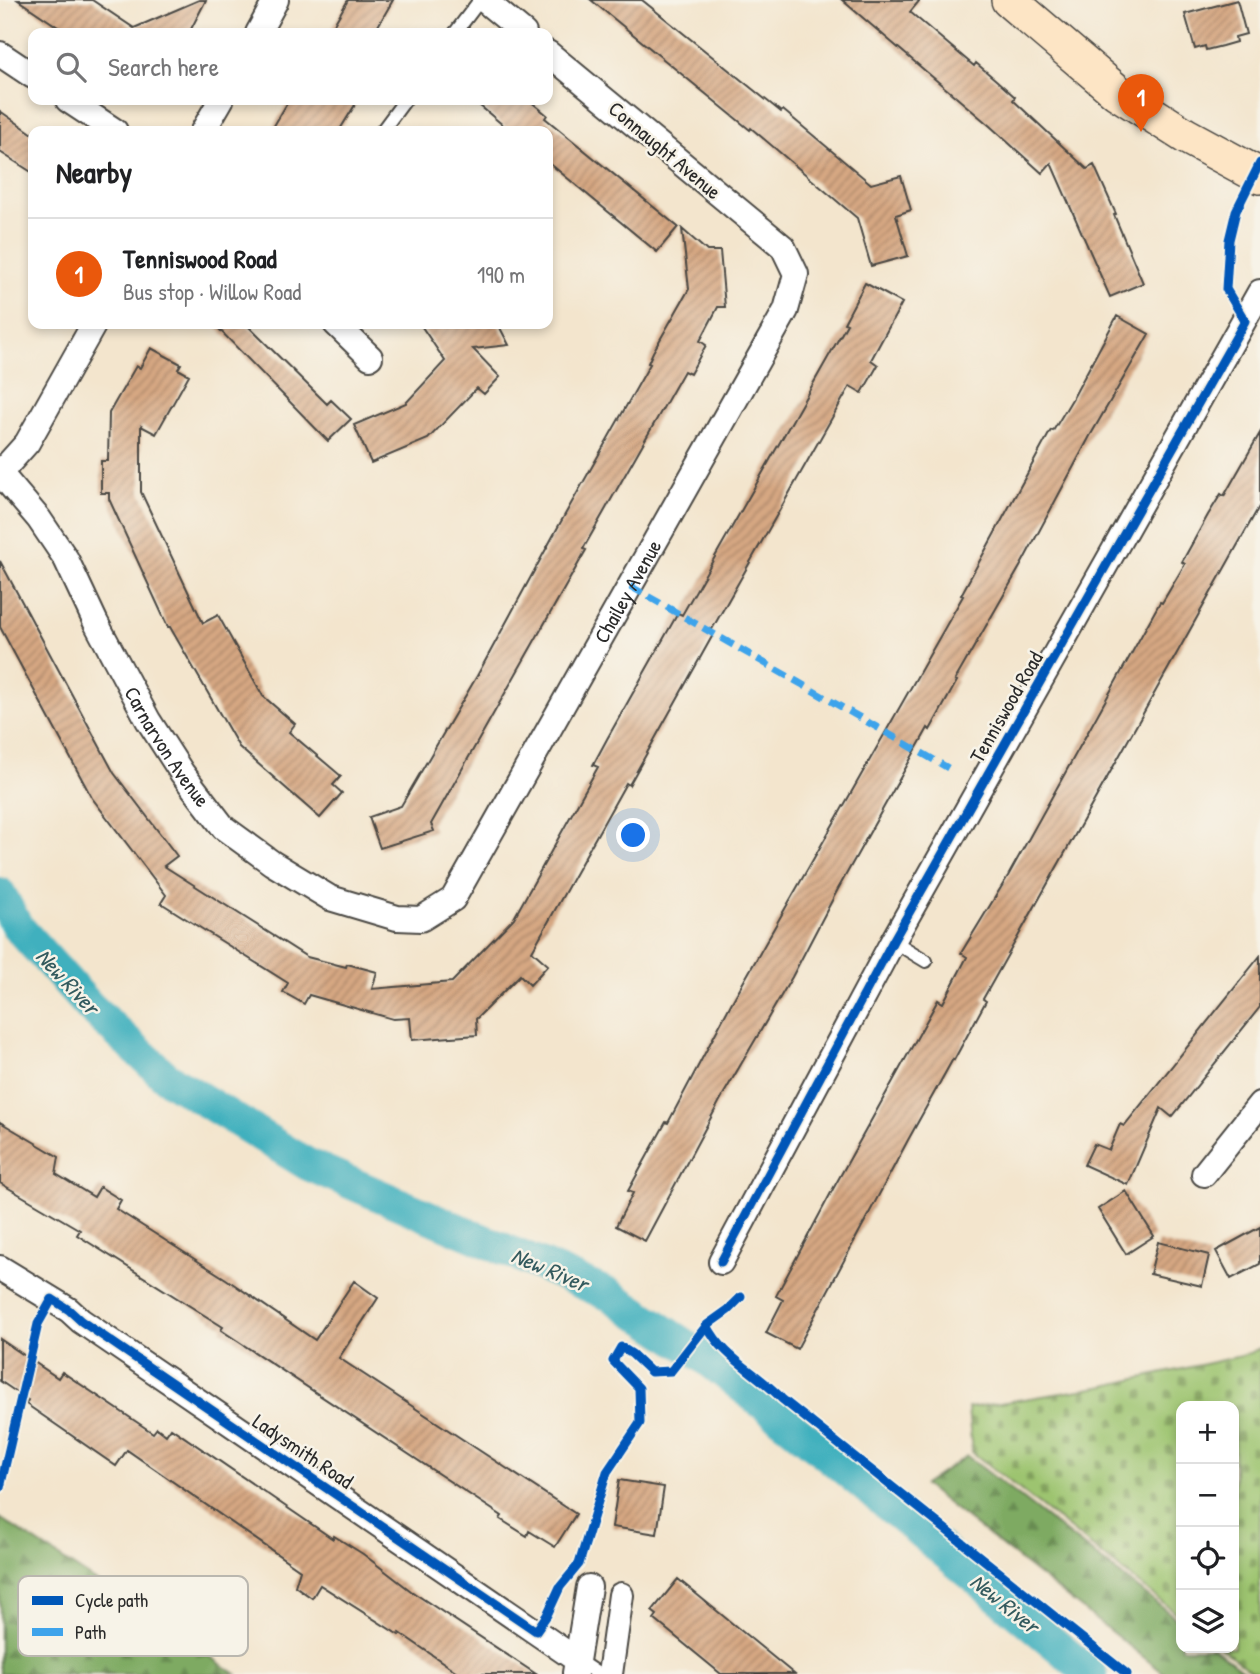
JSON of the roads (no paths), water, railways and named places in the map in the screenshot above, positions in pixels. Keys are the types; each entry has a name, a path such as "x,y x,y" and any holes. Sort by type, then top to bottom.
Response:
{"street":[{"path":"261,28 276,0"},
{"path":"482,0 518,28"},
{"path":"1009,0 1117,92 1186,136 1260,176"},
{"path":"0,54 28,73"},
{"name":"Connaught Avenue","path":"553,57 783,247"},
{"path":"76,105 107,126"},
{"path":"206,126 218,105"},
{"name":"Chailey Avenue","path":"421,919 453,899 786,310 796,274 783,247"},
{"name":"Tenniswood Road","path":"722,1262 893,941 1260,292"},
{"path":"0,473 27,443 91,329"},
{"path":"341,329 370,358"},
{"name":"Carnarvon Avenue","path":"0,473 39,519 66,558 96,623 148,720 182,773 224,828 272,863 331,898 397,918 421,919"},
{"path":"1204,1174 1260,1104"},
{"name":"Ladysmith Road","path":"0,1268 69,1310 576,1667"},
{"path":"576,1667 589,1587"},
{"path":"610,1674 621,1595"}],"lane":[{"path":"459,28 482,0"},
{"path":"386,126 401,105"},
{"path":"893,941 926,961"},
{"path":"576,1667 598,1674"}],"waterway":[{"name":"New River","path":"0,894 17,926 91,1008 166,1077 307,1164 610,1295 707,1359 819,1448 1091,1674"}],"place":[{"name":"Tenniswood Road","path":"1141,132"}]}
